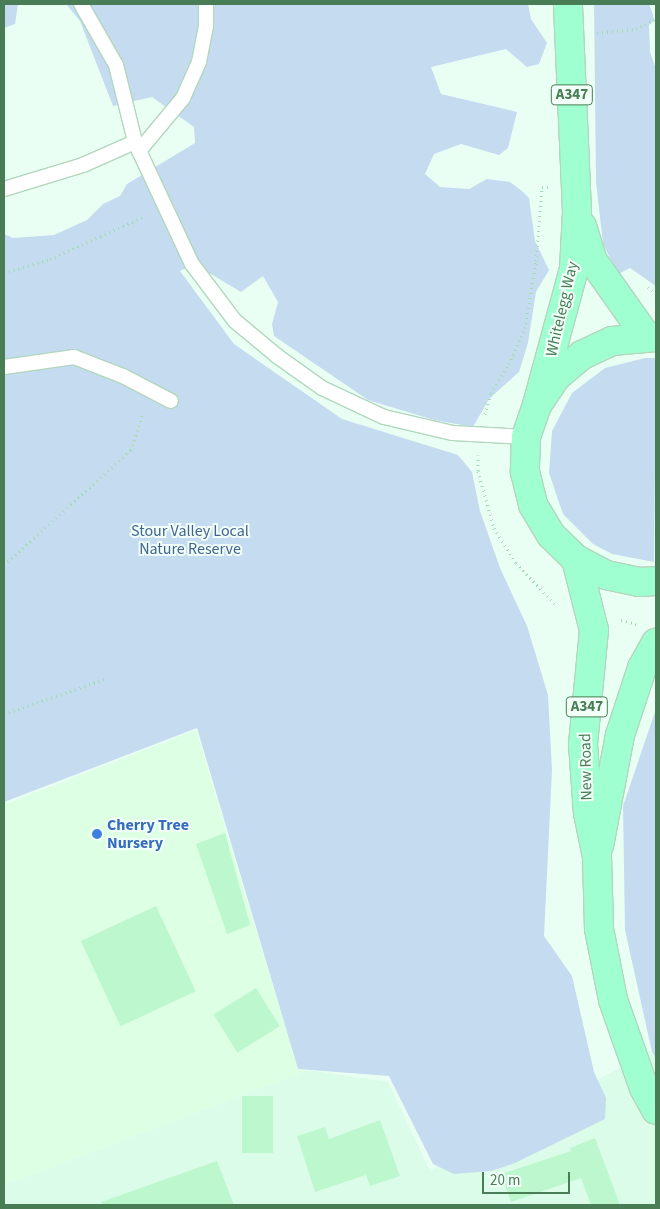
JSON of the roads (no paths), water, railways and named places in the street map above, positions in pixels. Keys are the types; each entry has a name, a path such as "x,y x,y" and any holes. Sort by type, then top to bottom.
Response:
{"main road":[{"name":"Whitelegg Way","path":"537,404 574,270 577,212 568,4"},
{"name":"Whitelegg Way","path":"577,212 593,261 651,337"},
{"path":"651,337 612,341 582,355 556,377 537,404 526,437 525,472 533,505 551,535 576,559 606,575 639,582 656,581"},
{"name":"New Road","path":"576,559 594,630 583,744 588,813 597,857 599,929 613,1000 644,1088 656,1110"},
{"name":"New Road","path":"597,857 620,735 642,668 656,643"}],"lane":[{"path":"81,4 116,65 137,146 192,264 235,321 277,356 322,388 384,417 453,433 526,437"},
{"path":"4,189 137,146 164,124 187,89 199,62 206,26 206,4"},
{"path":"4,367 74,357 124,376 171,401"}],"place":[{"name":"Cherry Tree Nursery","path":"97,834"}],"park label":[{"name":"Stour Valley Local Nature Reserve","path":"190,540"}]}
